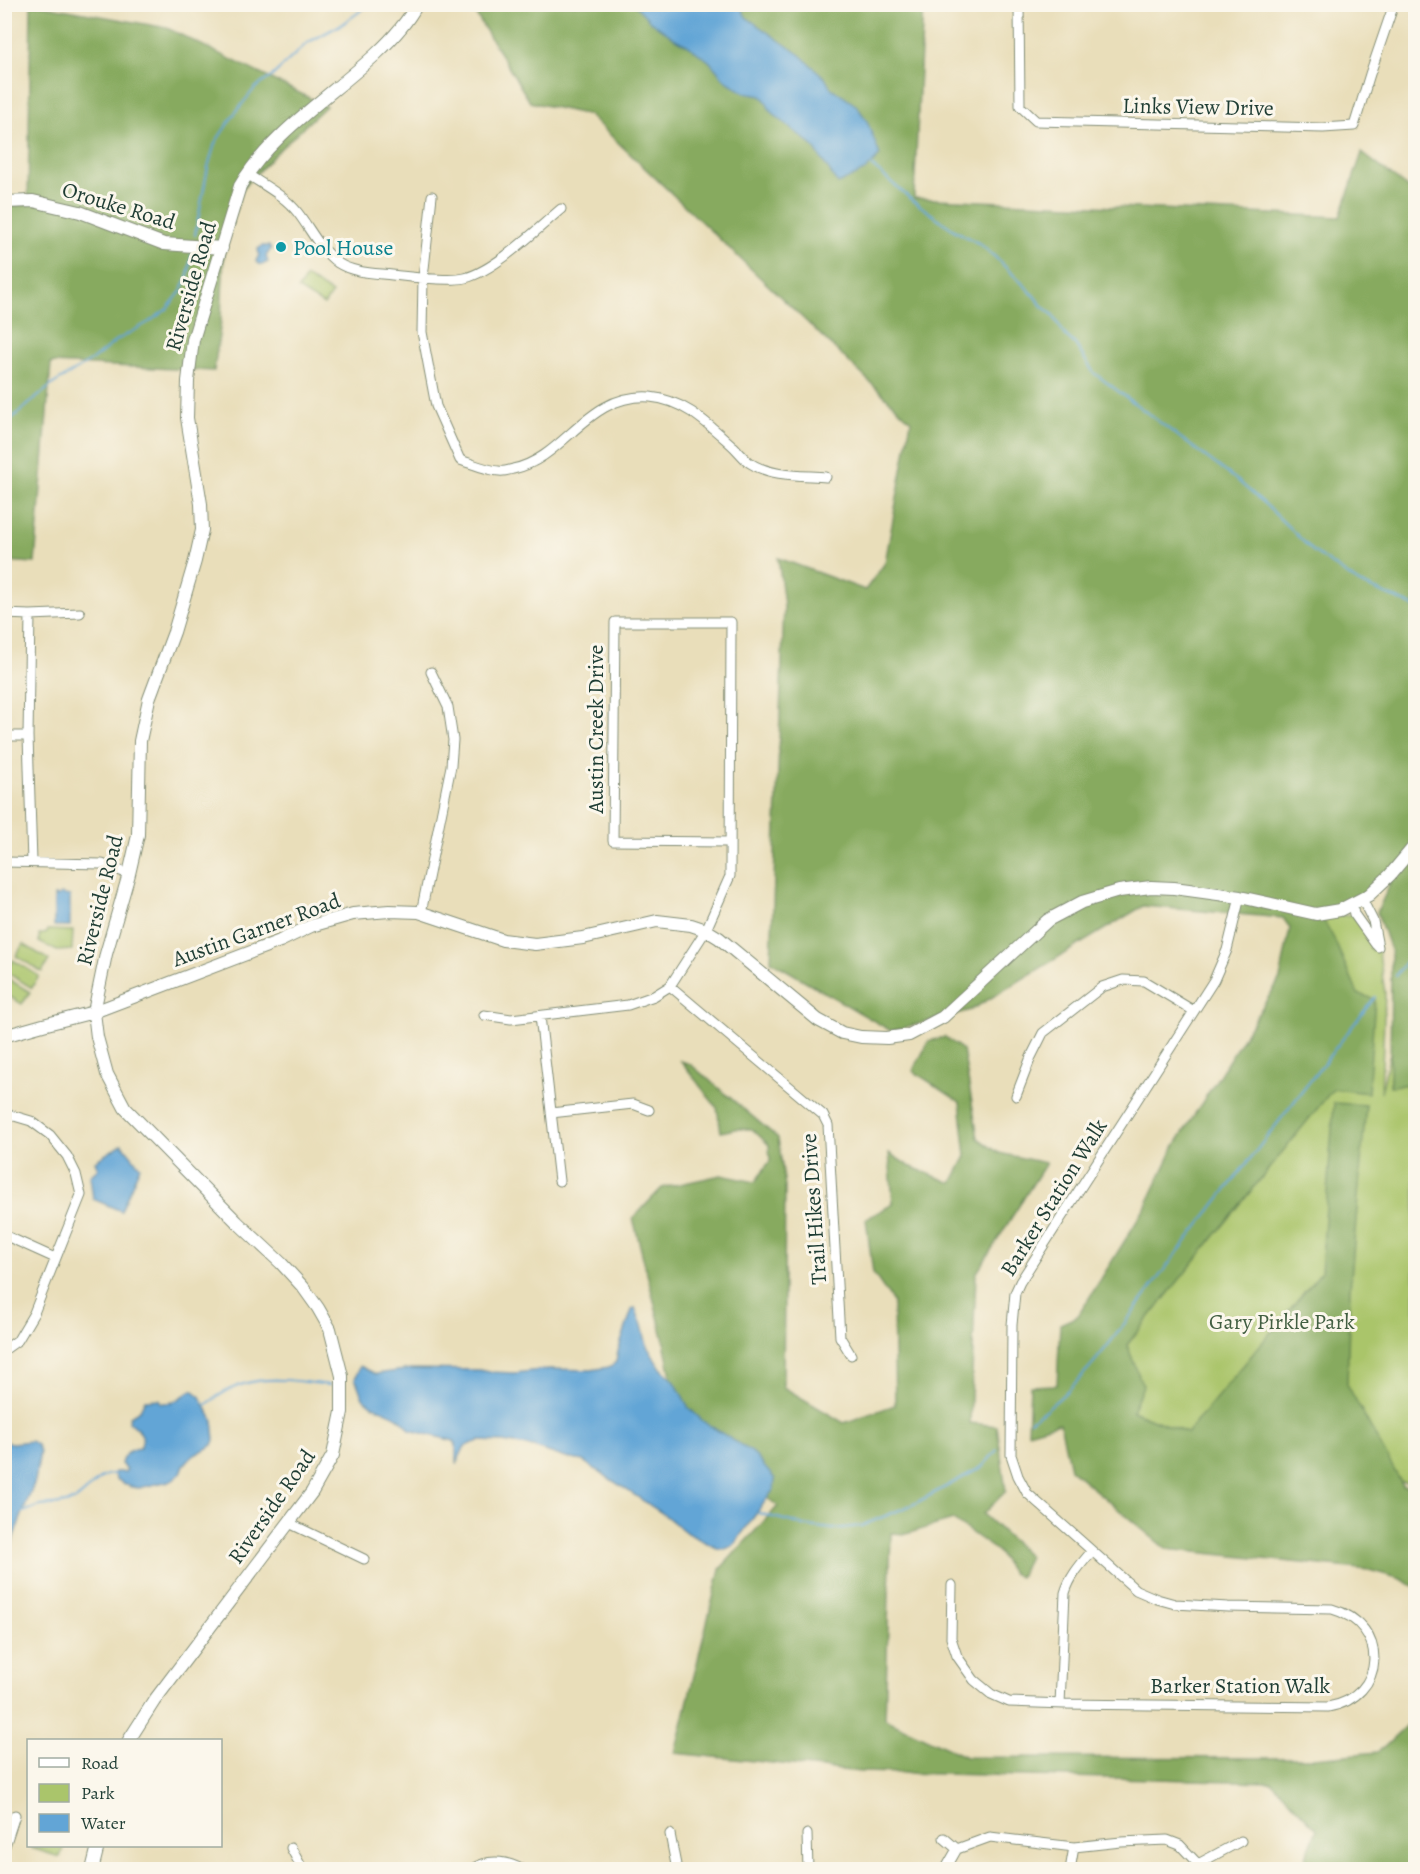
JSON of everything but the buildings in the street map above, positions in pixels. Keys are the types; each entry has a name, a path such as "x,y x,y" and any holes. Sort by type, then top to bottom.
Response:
{"street":[{"name":"Riverside Road","path":"130,1739 154,1701 325,1472 336,1441 343,1394 337,1350 330,1329 318,1308 281,1263 237,1222 125,1108 107,1074 97,1037 94,1012 106,954 138,835 140,741 149,699 174,632 202,530 201,504 187,418 188,381 193,340 240,186 247,174 277,139 357,72 391,40 417,4"},
{"name":"Links View Drive","path":"1018,4 1020,106 1036,121 1323,128 1354,126 1394,4"},
{"path":"247,174 286,199 317,242 339,263 356,270 423,278 463,279 488,270 561,209"},
{"path":"432,196 423,278 422,332 436,406 460,460 500,471 525,466 553,447 596,412 621,400 650,398 679,404 706,421 751,463 786,474 826,477"},
{"name":"Orouke Road","path":"4,202 33,201 80,212 164,244 222,248"},
{"path":"4,614 80,613"},
{"path":"30,615 28,736 32,862"},
{"name":"Austin Creek Drive","path":"670,986 706,930 730,876 731,622 615,622 613,841 730,842"},
{"path":"421,913 452,766 453,740 448,707 431,672"},
{"path":"4,736 28,736"},
{"name":"Austin Garner Road","path":"4,1036 94,1012 279,941 311,926 353,914 389,911 421,913 503,940 535,944 584,938 657,921 692,925 719,938 818,1020 842,1033 861,1037 887,1038 909,1035 943,1017 1048,920 1082,902 1119,891 1151,887 1240,897 1316,914 1340,910 1369,895 1390,875 1416,844"},
{"path":"4,862 102,864 129,874"},
{"name":"Barker Station Walk","path":"952,1585 951,1638 957,1656 974,1680 991,1694 1009,1702 1328,1707 1353,1699 1371,1676 1374,1661 1371,1637 1361,1624 1345,1612 1332,1608 1175,1604 1137,1590 1027,1493 1011,1455 1012,1324 1015,1293 1051,1232 1214,980 1227,951 1240,897"},
{"path":"1016,1096 1042,1033 1102,987 1123,980 1144,981 1194,1011"},
{"path":"484,1015 511,1019 628,1005 654,996 670,986"},
{"name":"Trail Hikes Drive","path":"670,986 823,1115 828,1125 840,1336 851,1355"},
{"path":"540,1016 560,1182"},
{"path":"551,1113 633,1104 650,1110"},
{"path":"4,1113 31,1121 50,1135 67,1156 76,1174 81,1195 34,1313 18,1340 4,1350"},
{"path":"4,1235 55,1258"},
{"path":"289,1523 364,1559"},
{"path":"1060,1704 1065,1593 1078,1567 1092,1551"},
{"path":"4,1849 15,1815"},
{"path":"807,1833 808,1869"},
{"path":"670,1834 677,1869"},
{"path":"945,1869 957,1850 990,1836 1074,1847 1167,1840 1180,1845 1199,1867 1241,1840"},
{"path":"944,1838 957,1850"},
{"path":"92,1869 98,1847"},
{"path":"1070,1869 1074,1847"},
{"path":"291,1848 303,1869"},
{"path":"470,1869 478,1864 494,1861 512,1864 523,1869"}],"green space":[{"path":"31,5 167,28 326,106 242,189 224,250 221,321 214,371 51,363 35,563 5,561 4,207 28,204"},
{"path":"470,5 923,5 914,198 1340,217 1362,153 1415,193 1415,1084 1390,1086 1391,953 1377,912 1391,882 1323,919 1358,994 1375,999 1368,1093 1333,1089 1127,1345 1143,1386 1132,1411 1187,1433 1321,1272 1334,1103 1366,1105 1350,1289 1347,1384 1403,1486 1415,1488 1415,1587 1401,1579 1369,1570 1166,1549 1070,1469 1060,1423 1028,1432 1030,1386 1057,1385 1060,1324 1078,1316 1145,1208 1174,1147 1280,979 1290,928 1283,918 1143,906 971,1010 891,1031 771,961 784,605 778,558 865,590 885,563 911,421 589,115 530,102"},
{"path":"306,277 332,293 324,305 298,289"},
{"name":"Gary Pirkle Park","path":"1354,914 1378,947 1385,993 1381,1093 1415,941 1415,1484 1197,1443 1131,1411 1118,1361 1322,918"},
{"path":"48,930 73,931 72,950 57,951 39,942 39,935 47,933"},
{"path":"23,944 49,960 42,972 16,956"},
{"path":"13,960 39,976 32,988 6,972"},
{"path":"5,977 30,992 22,1004 5,994"},
{"path":"945,1037 963,1050 978,1138 999,1153 1046,1163 976,1274 970,1423 997,1426 1006,1491 983,1514 1029,1556 1020,1577 1012,1573 997,1551 953,1520 906,1534 891,1533 885,1719 966,1757 1314,1758 1378,1752 1415,1717 1415,1869 1301,1869 1317,1829 1272,1782 861,1772 675,1753 720,1569 778,1506 683,1435 663,1337 633,1218 662,1188 721,1175 755,1182 770,1161 769,1145 752,1129 721,1132 717,1108 681,1061 690,1064 778,1138 785,1187 783,1387 844,1423 895,1405 893,1302 873,1273 866,1219 893,1204 889,1153 909,1166 952,1183 966,1156 960,1102 913,1071 929,1041"},
{"path":"32,1847 64,1847 60,1857"}],"water":[{"path":"635,5 740,5 746,17 800,55 825,78 830,87 857,106 867,121 880,155 866,170 838,184 813,146 771,112 761,96 745,93 725,80 709,61 650,21"},
{"path":"262,246 269,246 271,249 266,256 268,262 262,265 256,261 259,255 258,249"},
{"path":"60,894 70,896 70,926 54,926 54,896"},
{"path":"122,1144 140,1166 121,1211 93,1199 90,1176 98,1169 95,1161"},
{"path":"635,1308 647,1346 658,1365 675,1382 689,1408 704,1422 752,1452 775,1479 774,1489 733,1546 725,1549 717,1548 687,1533 662,1513 583,1461 533,1447 479,1441 465,1446 456,1464 454,1441 410,1430 399,1418 376,1408 365,1400 355,1379 360,1366 376,1374 412,1369 515,1373 549,1369 591,1370 609,1367 616,1362 632,1310"},
{"path":"190,1391 199,1395 213,1420 215,1440 213,1445 191,1457 181,1473 173,1480 139,1488 131,1487 116,1479 115,1472 125,1472 127,1469 121,1464 124,1457 140,1448 142,1443 142,1436 129,1422 130,1416 140,1410 145,1400 159,1399 161,1403 170,1403"},
{"path":"31,1441 37,1445 40,1452 35,1481 14,1536 8,1560 4,1559 5,1442"}],"waterway":[{"path":"195,235 215,143 235,113 255,88 271,77 307,43 344,23 370,4"},
{"path":"871,165 912,200 954,230 980,244 994,256 1052,314 1094,373 1238,481 1313,551 1359,583 1416,607"},
{"path":"4,425 53,384 167,309 182,290 192,254"},
{"path":"1396,975 1416,947"},
{"path":"1030,1421 1070,1388 1105,1349 1375,997"},
{"path":"206,1405 221,1394 250,1382 280,1380 330,1385"},
{"path":"758,1513 807,1526 833,1529 861,1526 914,1504 982,1467 997,1450"},
{"path":"23,1512 39,1506 63,1504 75,1500 104,1476 114,1474"}],"place":[{"name":"Pool House","path":"281,247"}]}
